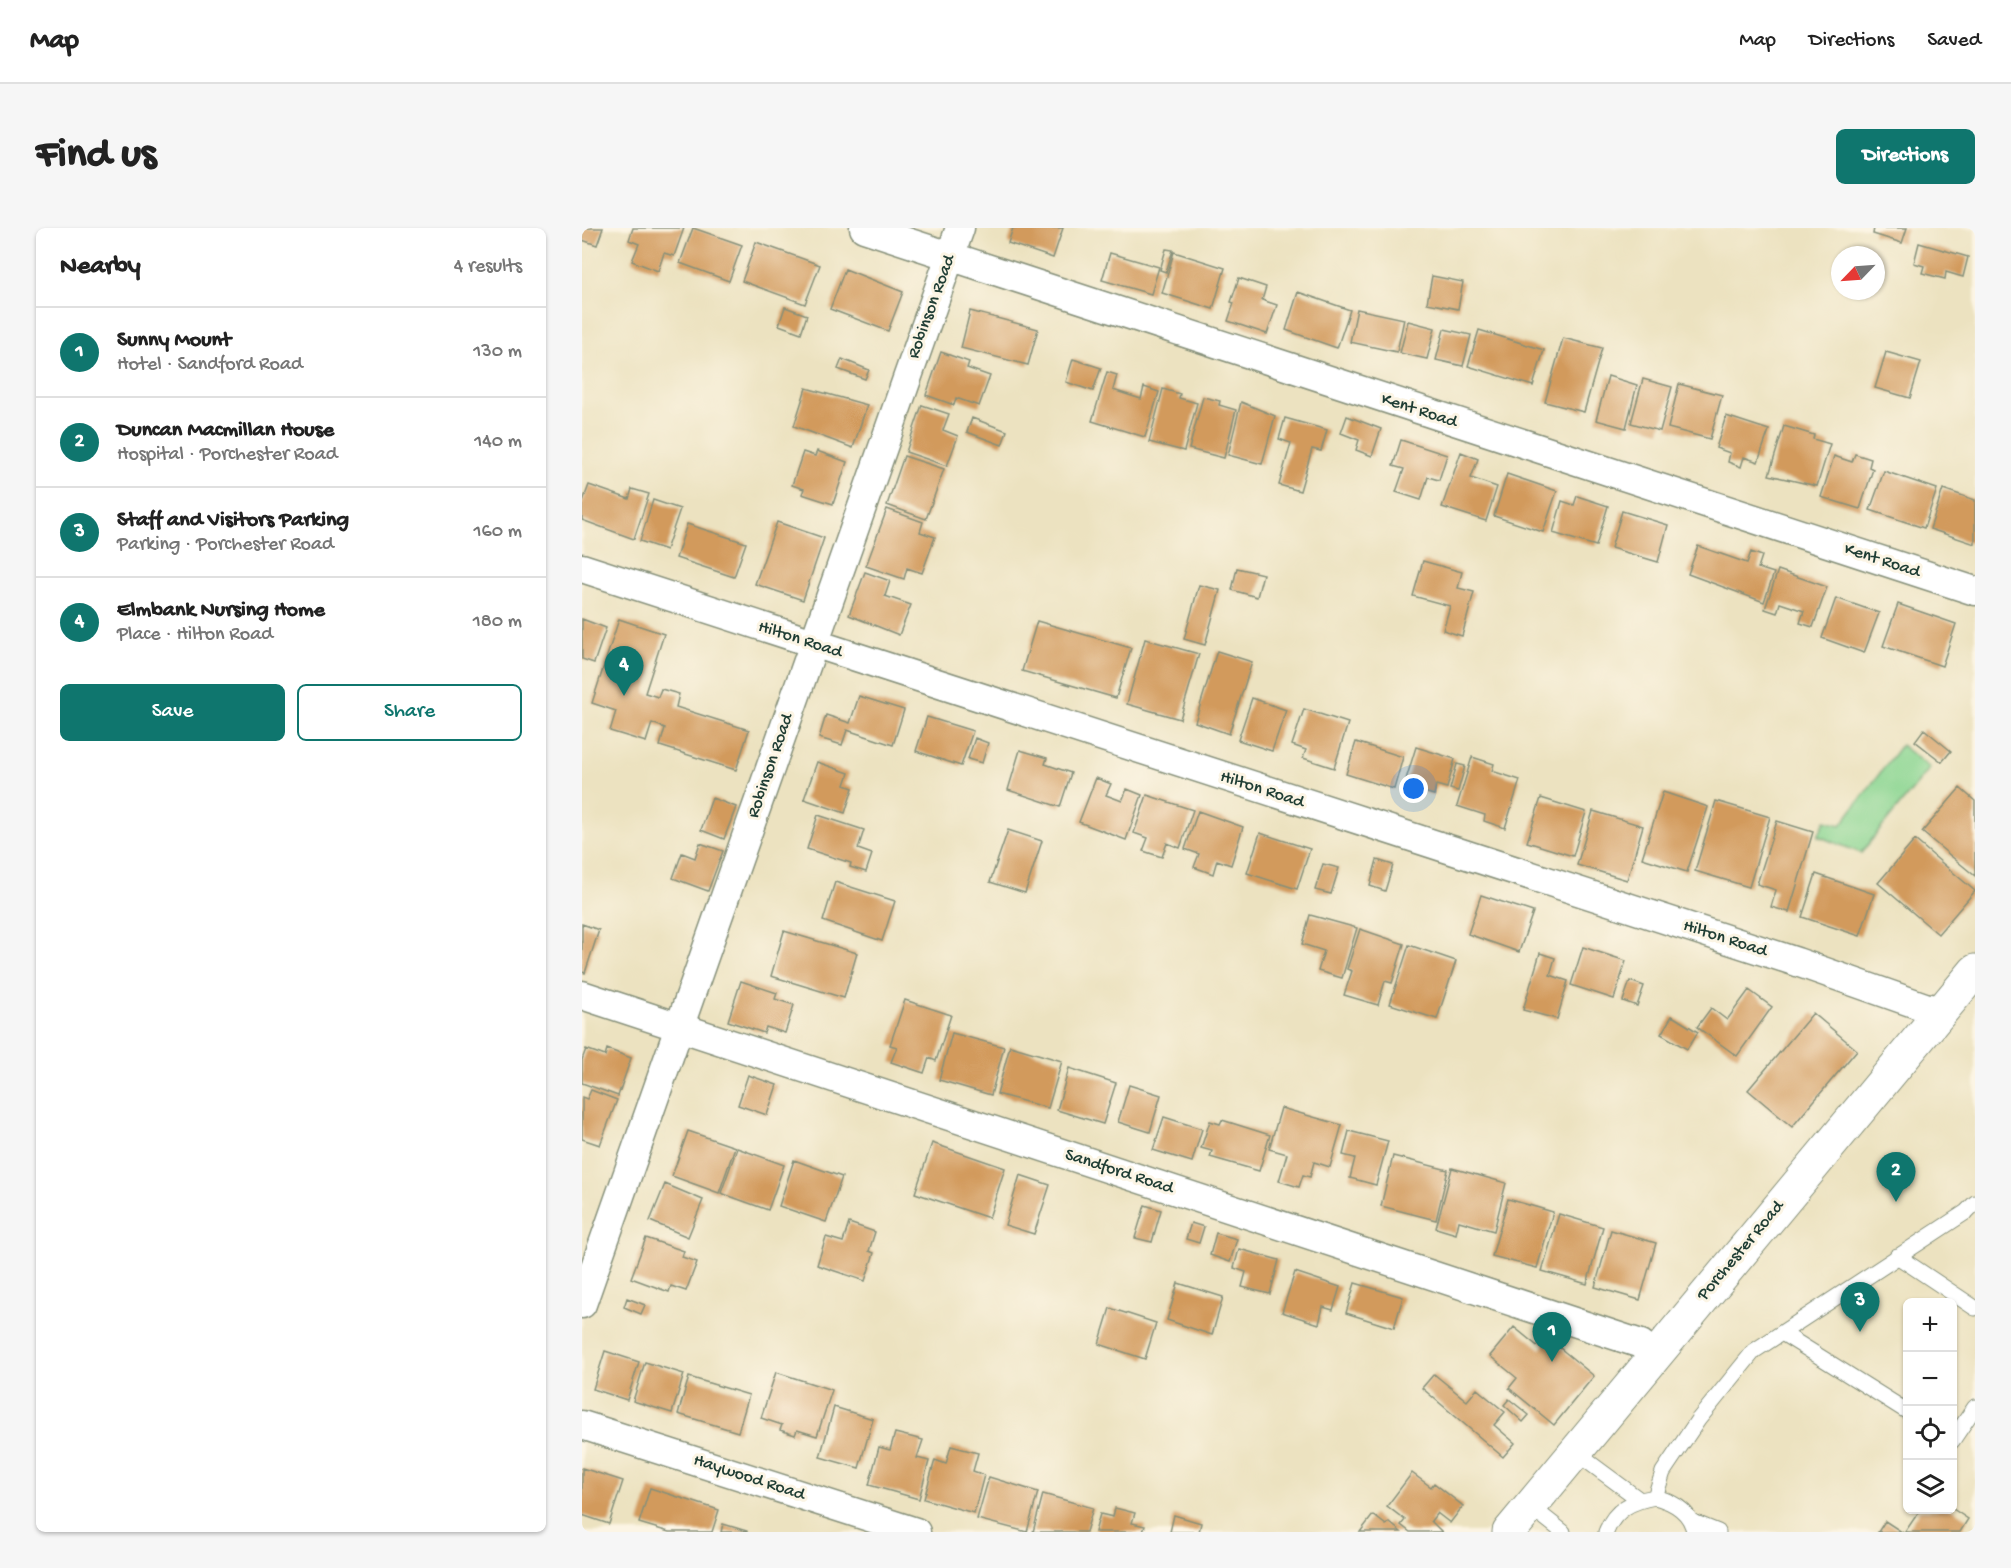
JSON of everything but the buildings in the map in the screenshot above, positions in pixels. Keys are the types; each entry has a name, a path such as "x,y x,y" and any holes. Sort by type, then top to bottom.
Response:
{"street":[{"name":"Kent Road","path":"864,228 1975,591"},
{"name":"Robinson Road","path":"582,1304 960,228"},
{"name":"Hilton Road","path":"582,568 1786,959 1925,1007 1943,1010"},
{"name":"Porchester Road","path":"1509,1532 1653,1355 1975,971"},
{"name":"Sandford Road","path":"582,995 1641,1344 1653,1355"},
{"name":"Haywood Road","path":"582,1425 916,1532"}],"lane":[{"path":"1606,1532 1611,1521 1623,1507 1648,1498 1698,1420 1754,1351 1975,1203"},
{"path":"1897,1256 1975,1308"},
{"path":"1782,1333 1903,1409"},
{"path":"1957,1435 1975,1407"},
{"path":"1575,1452 1648,1498 1680,1508 1694,1527 1718,1532"},
{"path":"1530,1506 1563,1532"}],"green space":[{"path":"1901,745 1930,768 1861,853 1818,836 1825,821 1841,825"}],"place":[{"name":"Elmbank Nursing Home","path":"624,696"},
{"name":"Duncan Macmillan House","path":"1896,1202"},
{"name":"Staff and Visitors Parking","path":"1860,1332"},
{"name":"Sunny Mount","path":"1552,1362"}]}
